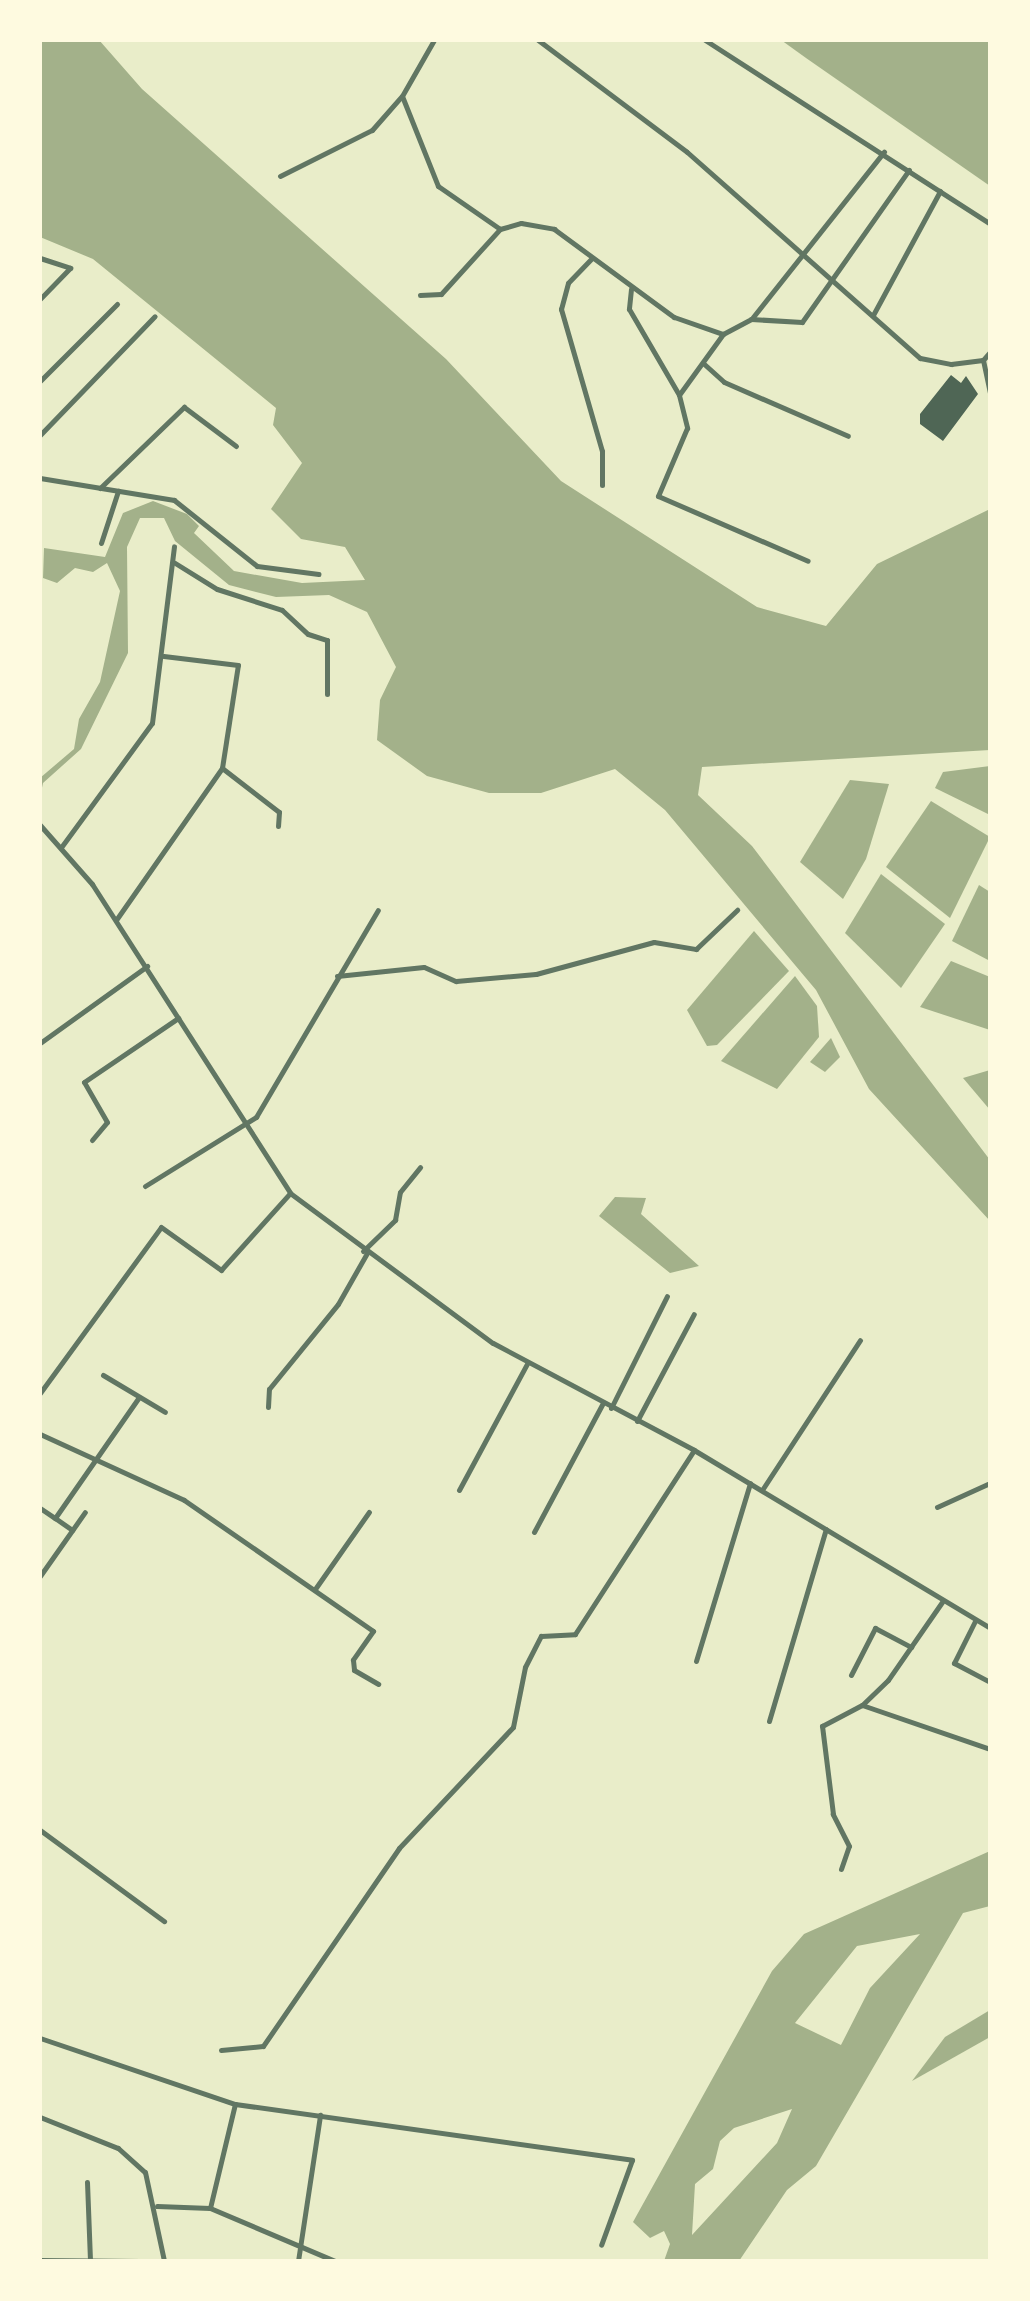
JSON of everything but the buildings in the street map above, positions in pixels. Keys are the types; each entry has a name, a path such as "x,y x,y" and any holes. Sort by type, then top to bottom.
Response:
{"street":[{"path":"280,176 372,130 402,96 434,40"},
{"path":"538,40 687,152 803,259 873,315 920,358 983,360"},
{"path":"705,40 884,152 990,224"},
{"path":"402,96 438,186 500,229"},
{"path":"679,395 723,334 751,319 803,259 884,152"},
{"path":"751,319 795,327 833,283 909,170"},
{"path":"873,315 940,191"},
{"path":"420,295 441,294 500,229 540,224 674,317 723,334"},
{"path":"40,258 70,268 40,299"},
{"path":"591,259 568,283 561,309 602,451 602,485"},
{"path":"631,289 629,309 679,395 687,428 658,496 808,561"},
{"path":"40,381 117,304"},
{"path":"40,435 155,316"},
{"path":"983,360 990,352"},
{"path":"983,360 990,394"},
{"path":"703,363 724,382 848,436"},
{"path":"99,489 184,407 236,446"},
{"path":"40,478 174,500 257,566 318,574"},
{"path":"101,543 118,491"},
{"path":"62,846 152,723 164,656 174,546"},
{"path":"174,565 217,589 282,610 308,634 327,640 327,694"},
{"path":"116,920 222,768 238,665 164,656"},
{"path":"222,768 279,812 278,826"},
{"path":"40,826 62,846 116,920 242,1124 290,1193 365,1252 528,1362 694,1450 942,1602 990,1628"},
{"path":"145,1186 256,1117 297,1054 337,976 378,910"},
{"path":"337,976 424,967 456,981 536,974 654,942 696,949 737,910"},
{"path":"40,1043 147,966"},
{"path":"92,1140 107,1122 84,1082 178,1018"},
{"path":"268,1407 269,1389 338,1304 365,1252 395,1220 400,1192 420,1167"},
{"path":"40,1393 161,1227 221,1270 290,1193"},
{"path":"611,1408 667,1296"},
{"path":"637,1421 694,1314"},
{"path":"762,1490 860,1340"},
{"path":"459,1490 528,1362"},
{"path":"103,1375 165,1412"},
{"path":"55,1518 139,1397"},
{"path":"534,1532 603,1403"},
{"path":"40,1434 184,1500 373,1631 353,1660 359,1675 378,1684"},
{"path":"221,2050 263,2046 399,1848 513,1727 525,1667 541,1636 575,1634 694,1450"},
{"path":"696,1661 750,1483"},
{"path":"937,1507 990,1483"},
{"path":"40,1508 72,1530"},
{"path":"40,1576 85,1512"},
{"path":"315,1589 369,1512"},
{"path":"769,1721 826,1529"},
{"path":"841,1869 849,1846 833,1814 822,1726 862,1705 911,1647 942,1602"},
{"path":"975,1621 954,1663 990,1682"},
{"path":"851,1675 875,1628 911,1647"},
{"path":"862,1705 990,1749"},
{"path":"40,1830 164,1921"},
{"path":"40,2038 235,2104 632,2160 601,2245"},
{"path":"210,2208 235,2104"},
{"path":"298,2261 295,2247 320,2115"},
{"path":"40,2117 118,2148 145,2172 157,2206 164,2261"},
{"path":"87,2182 90,2260"},
{"path":"157,2206 210,2208 295,2247 335,2261"},
{"path":"40,2260 140,2261"}],"shaded area":[{"path":"40,40 99,40 142,89 446,359 561,481 757,607 826,626 877,564 990,509 990,750 702,767 698,795 752,846 990,1160 990,1221 869,1089 816,990 665,810 615,769 541,793 489,793 427,776 377,740 380,700 396,667 367,612 329,595 276,597 229,585 175,541 164,518 140,518 127,547 128,653 81,749 43,783 40,797 40,778 74,749 79,719 100,682 120,591 107,563 93,572 75,568 57,583 43,578 44,548 105,557 123,513 153,501 187,514 199,526 194,533 234,571 302,583 365,580 345,547 301,539 271,509 302,463 273,425 276,408 93,259 40,237"},
{"path":"781,40 990,40 990,186 806,58"},
{"path":"990,766 990,815 935,788 943,772"},
{"path":"850,780 889,784 866,859 843,899 800,862"},
{"path":"931,801 990,837 950,918 886,867"},
{"path":"881,874 945,924 901,988 845,933"},
{"path":"979,885 990,892 990,961 952,941"},
{"path":"754,931 789,971 717,1045 707,1046 687,1010"},
{"path":"951,961 990,977 990,1030 920,1007"},
{"path":"795,976 817,1006 819,1037 777,1089 721,1061"},
{"path":"831,1038 840,1057 825,1072 810,1062"},
{"path":"990,1070 990,1110 963,1078"},
{"path":"615,1197 646,1198 641,1214 699,1266 670,1273 599,1216"},
{"path":"990,1851 990,1906 963,1913 816,2166 787,2190 739,2261 664,2261 670,2244 664,2231 650,2238 633,2222 772,1971 804,1934","holes":["920,1934 870,1988 841,2045 795,2023 857,1946","792,2109 777,2143 692,2235 695,2184 713,2169 720,2141 734,2128"]},
{"path":"990,2010 990,2037 912,2081 945,2037"}]}
